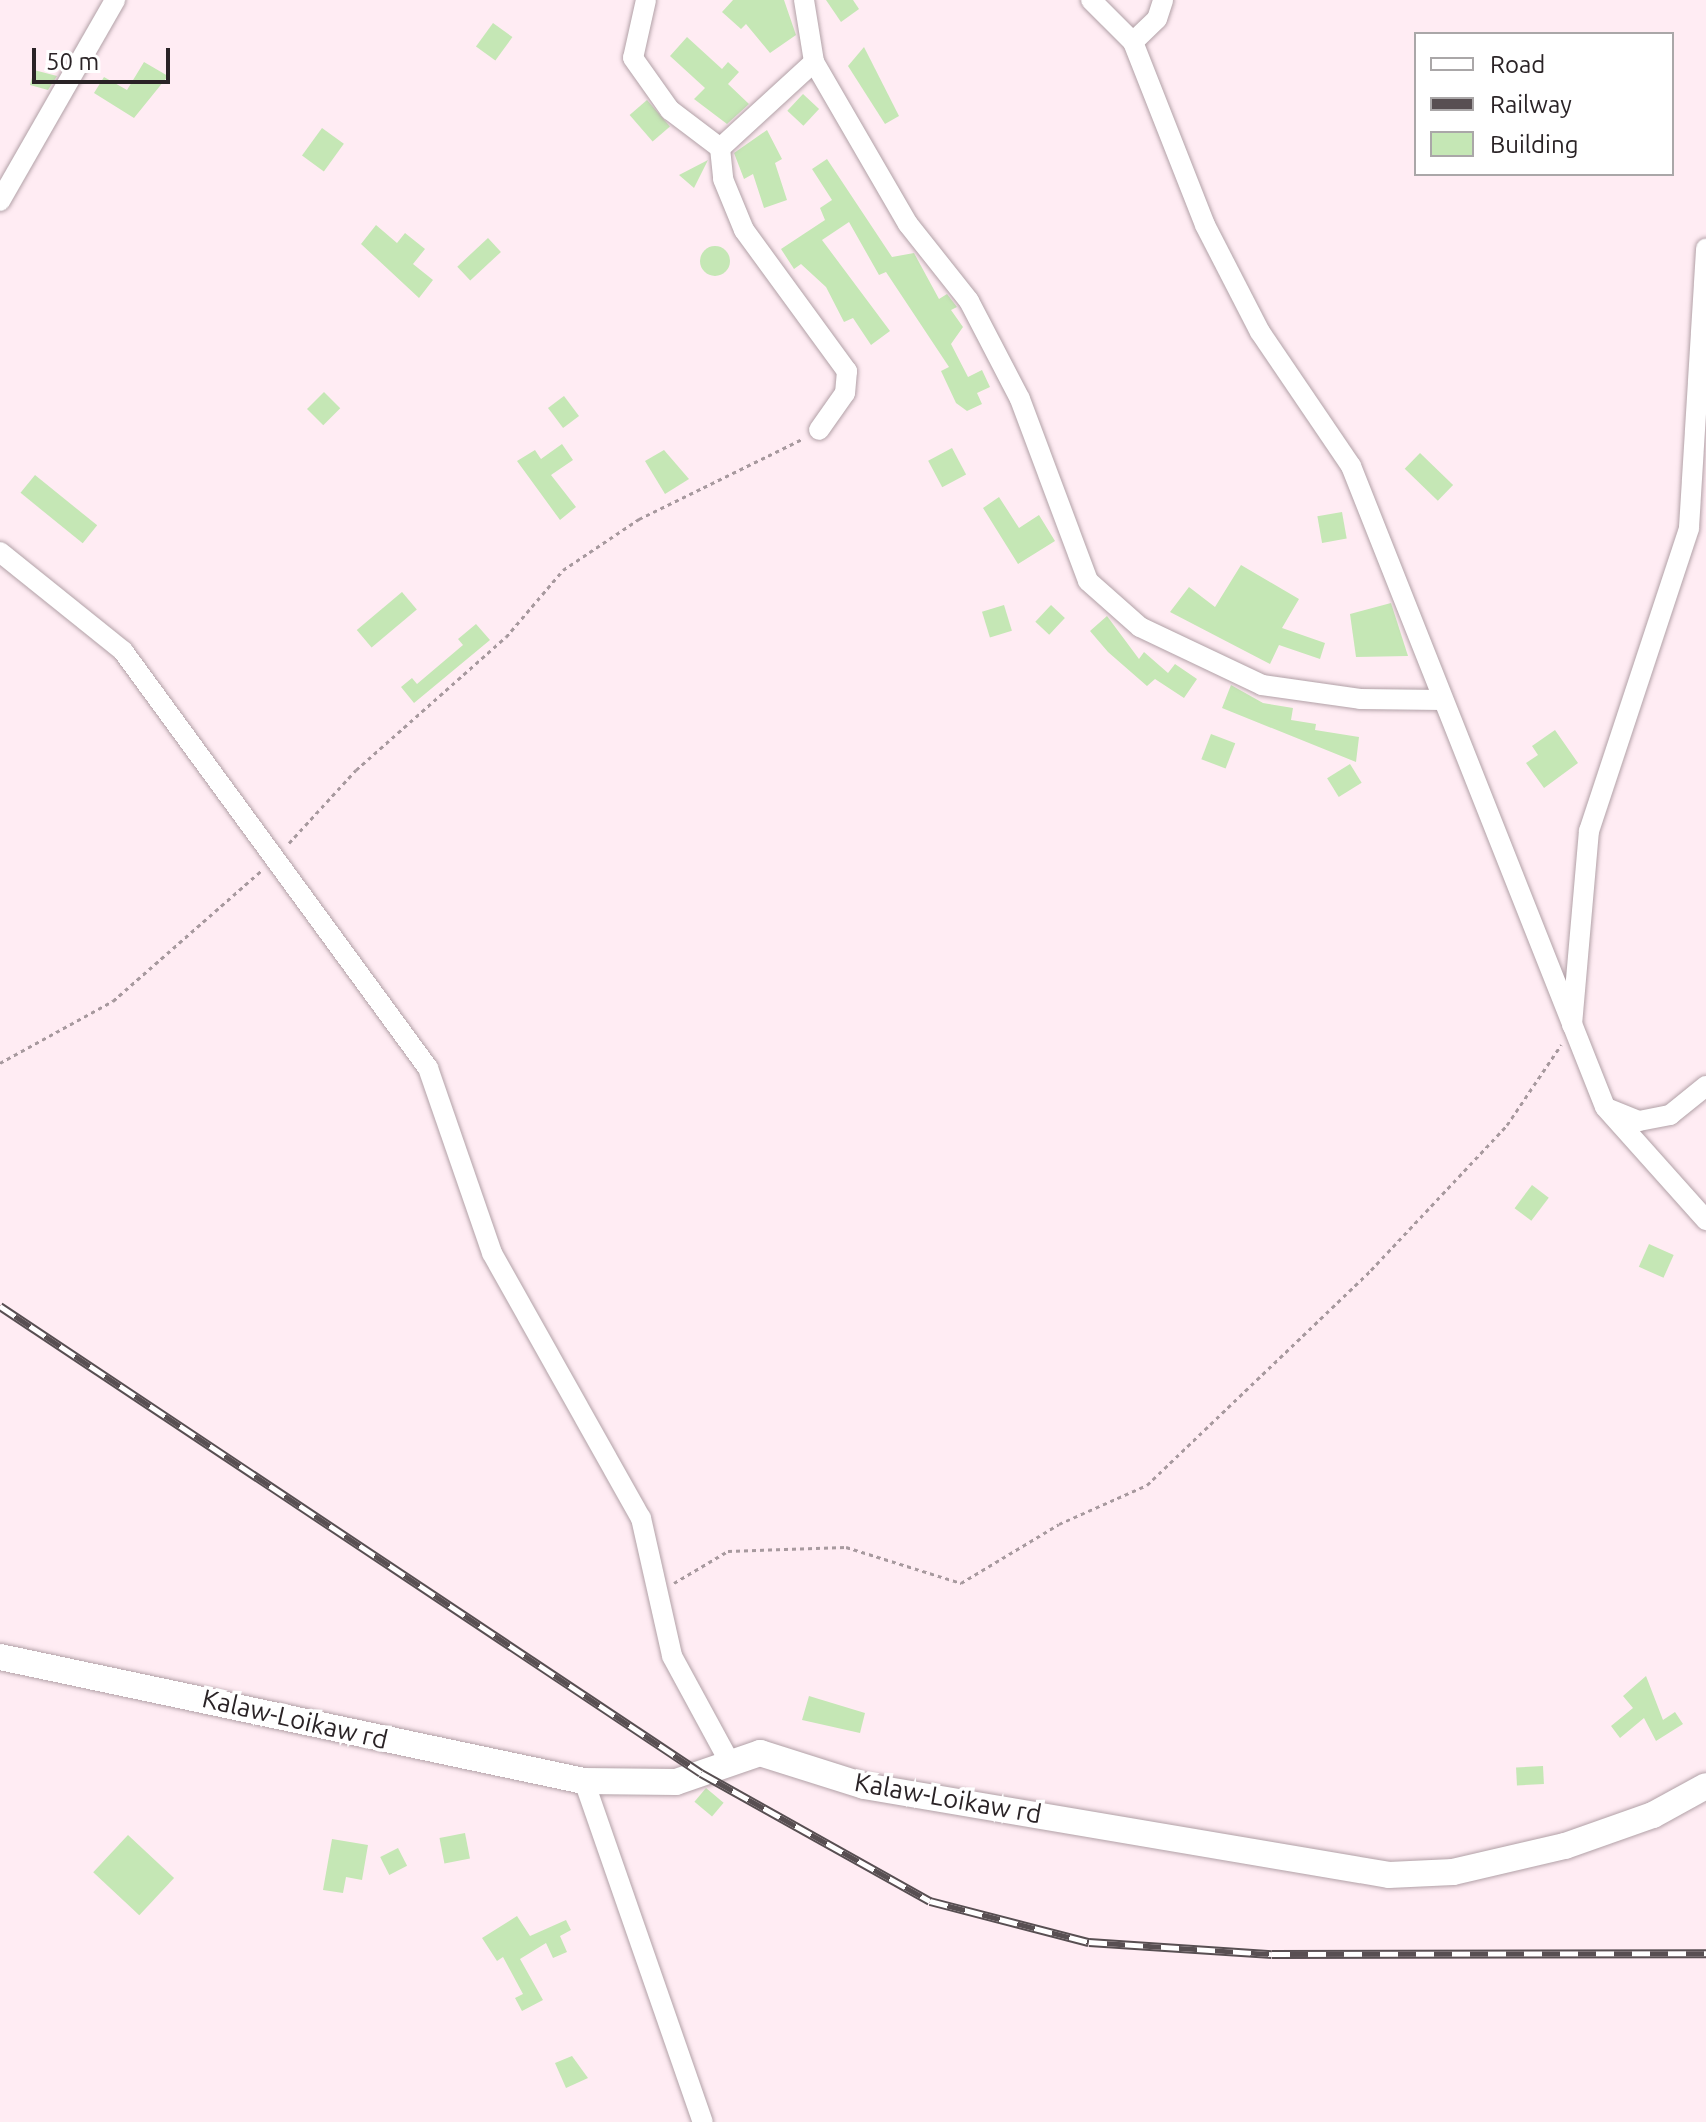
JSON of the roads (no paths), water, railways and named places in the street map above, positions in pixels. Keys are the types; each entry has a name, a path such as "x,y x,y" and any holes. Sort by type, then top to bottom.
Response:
{"main road":[{"name":"Kalaw-Loikaw rd","path":"0,1657 584,1781 676,1782 728,1759 760,1753 864,1786 1389,1875 1453,1872 1565,1846 1653,1815 1706,1786"}],"street":[{"path":"0,201 115,0"},
{"path":"646,0 633,58 670,110 720,148 723,179 744,230 847,371 845,393 819,430"},
{"path":"804,0 814,62 908,224 969,301 1020,399 1088,581 1140,627 1262,685 1360,699 1442,700"},
{"path":"1091,0 1133,42 1205,225 1260,332 1351,466 1571,1029 1605,1107 1706,1220"},
{"path":"1133,42 1157,19 1163,0"},
{"path":"720,148 814,62"},
{"path":"1571,1029 1589,831 1689,528 1706,249"},
{"path":"0,552 123,651 428,1068 492,1253 641,1518 672,1656 728,1759"},
{"path":"1605,1107 1639,1121 1655,1118 1706,1086"},
{"path":"584,1781 703,2122"}],"railway":[{"path":"0,1306 701,1773 930,1901 1089,1942 1272,1954 1706,1953"}]}
